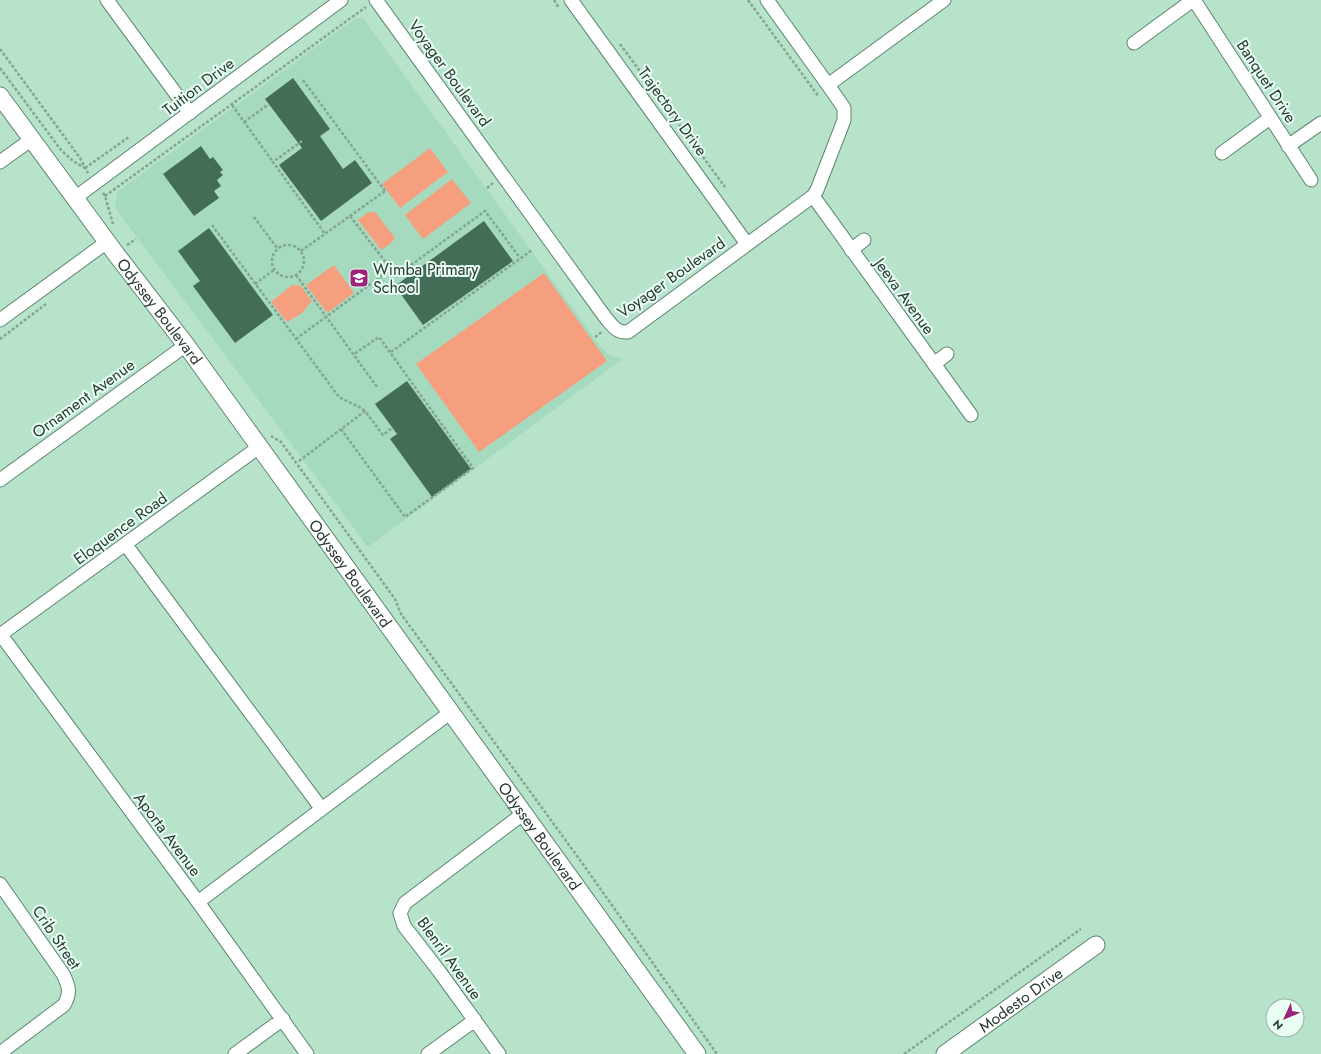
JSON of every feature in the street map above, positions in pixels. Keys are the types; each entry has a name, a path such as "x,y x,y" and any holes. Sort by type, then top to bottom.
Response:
{"street":[{"path":"107,0 190,113"},
{"name":"Tuition Drive","path":"75,198 341,0"},
{"name":"Trajectory Drive","path":"571,0 747,244"},
{"name":"Voyager Boulevard","path":"373,2 601,311 615,328 622,332 628,332 812,196 817,190 844,120 844,108 767,0"},
{"path":"828,85 944,0"},
{"path":"1134,43 1193,0"},
{"name":"Banquet Drive","path":"1193,0 1311,180"},
{"name":"Odyssey Boulevard","path":"0,96 75,198 115,237 186,344 264,441 451,712 696,1054"},
{"path":"1222,153 1270,118"},
{"path":"1288,146 1321,123"},
{"path":"0,162 32,139"},
{"name":"Jeeva Avenue","path":"812,196 971,415"},
{"path":"0,320 115,237"},
{"path":"851,250 864,240"},
{"name":"Ornament Avenue","path":"0,480 186,344"},
{"path":"934,364 947,354"},
{"name":"Eloquence Road","path":"0,635 126,545 264,441"},
{"path":"126,545 321,808"},
{"name":"Aporta Avenue","path":"0,635 198,902 307,1054"},
{"path":"198,902 321,808 451,712"},
{"name":"Blenril Avenue","path":"499,1054 439,970 404,926 400,913 405,903 524,813"},
{"name":"Crib Street","path":"0,884 63,974 68,985 68,997 64,1005 0,1053"},
{"name":"Modesto Drive","path":"945,1054 1096,944"},
{"path":"235,1054 283,1019"},
{"path":"428,1054 475,1020"}],"path":[{"path":"748,0 819,98"},
{"path":"128,245 115,237 106,196 373,2"},
{"path":"617,39 725,187"},
{"path":"0,48 80,158 85,168"},
{"path":"0,68 61,150 73,161 85,168"},
{"path":"301,251 386,190 302,80"},
{"path":"244,122 269,104"},
{"path":"232,105 325,234"},
{"path":"85,168 129,137"},
{"path":"273,162 302,141"},
{"path":"350,216 396,276 485,211 520,258"},
{"path":"254,217 277,248"},
{"path":"212,225 338,397 365,411 383,435 392,428"},
{"path":"287,244 292,245 301,251 304,262 300,272 296,275 284,277 274,270 271,264 271,258 277,248 287,244"},
{"path":"391,352 532,250"},
{"path":"296,339 391,269"},
{"path":"255,284 274,270"},
{"path":"296,275 377,387"},
{"path":"0,339 48,303"},
{"path":"341,429 405,517 473,468 379,337 354,354"},
{"path":"299,461 365,411"},
{"path":"264,441 281,442 395,599 401,614 717,1054"},
{"path":"904,1054 1081,929"}],"shaded area":[{"name":"Wimba Primary School","path":"356,18 363,18 601,347 608,354 619,358 624,358 368,547 115,208 117,192"},
{"path":"430,148 448,172 400,208 382,184"},
{"path":"452,179 471,203 423,239 405,215"},
{"path":"375,212 395,238 390,244 381,250 358,220 367,213"},
{"path":"334,265 354,293 327,313 306,285"},
{"path":"544,273 607,361 479,452 416,364"},
{"path":"292,285 301,286 312,301 301,314 287,322 271,302"}],"building":[{"path":"293,78 330,129 320,136 343,169 355,160 372,183 321,221 279,165 302,148 265,99"},
{"path":"201,146 210,159 213,157 223,170 220,172 223,175 217,180 221,186 214,191 219,198 194,216 163,174"},
{"path":"484,221 513,261 423,325 395,286"},
{"path":"209,228 273,315 235,343 193,286 200,281 178,251"},
{"path":"407,381 471,469 432,497 390,439 397,434 375,404"}],"place":[{"name":"Wimba Primary School","path":"359,278"}]}
